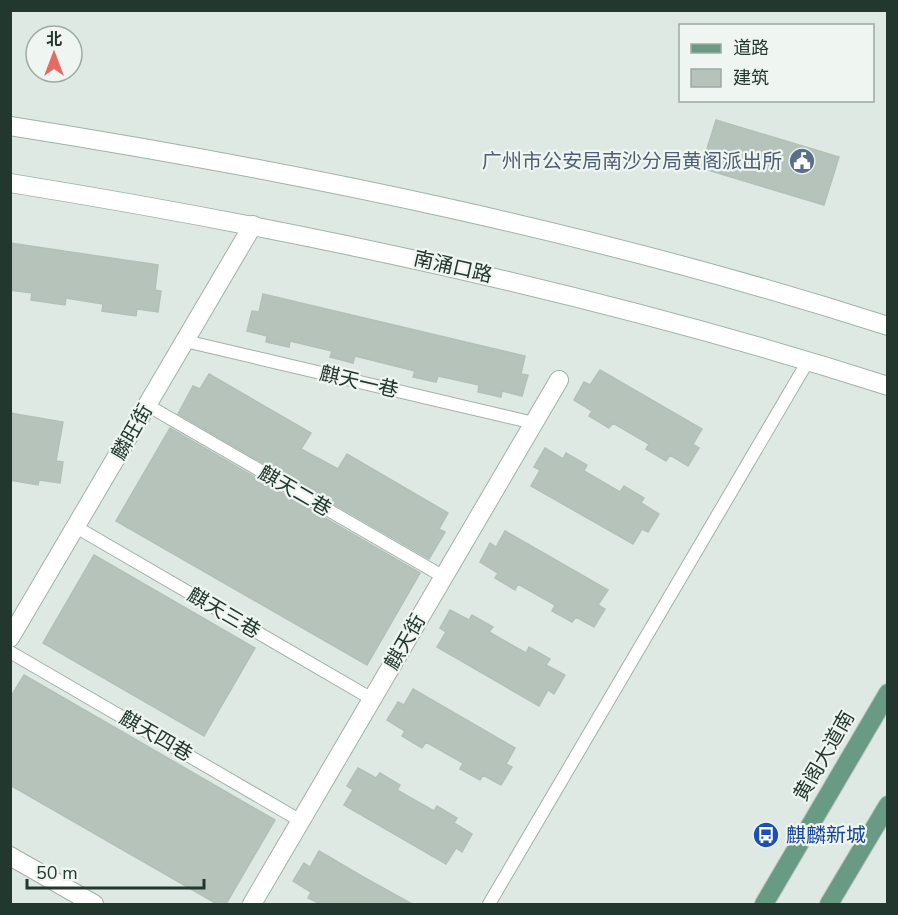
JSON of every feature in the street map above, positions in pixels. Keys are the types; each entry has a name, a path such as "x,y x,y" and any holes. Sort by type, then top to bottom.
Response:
{"main road":[{"path":"10,126 163,151 437,206 720,276 888,326"},
{"name":"南涌口路","path":"10,183 253,225 425,260 565,294 808,361 888,386"},
{"name":"麟旺街","path":"10,638 253,225"},
{"name":"麒天街","path":"252,904 559,380"},
{"name":"黄阁大道南","path":"764,904 888,693"},
{"path":"829,904 888,805"},
{"path":"10,856 94,904"}],"lane":[{"name":"麒天一巷","path":"185,341 534,423"},
{"path":"489,904 808,361"},
{"name":"麒天二巷","path":"147,405 444,577"},
{"name":"麒天三巷","path":"76,527 372,699"},
{"name":"麒天四巷","path":"10,652 301,821"}],"building":[{"path":"716,120 839,157 824,205 701,168"},
{"path":"10,243 158,265 155,290 161,291 158,312 137,309 136,316 102,311 103,304 66,298 65,305 31,300 32,293 10,290"},
{"path":"263,294 525,356 521,374 528,375 522,396 502,391 501,397 478,392 479,385 438,376 436,382 413,377 415,371 355,356 353,363 330,357 332,351 290,341 289,347 266,342 267,336 247,331 252,311 259,312"},
{"path":"600,370 702,429 693,444 699,448 688,466 670,455 666,461 646,449 649,444 613,423 609,428 589,416 592,411 574,400 584,382 590,385"},
{"path":"209,374 311,433 301,449 338,469 347,454 448,513 439,529 445,532 429,559 178,414 193,386 200,389"},
{"path":"10,413 63,422 56,461 63,462 60,483 39,480 38,485 10,480"},
{"path":"170,428 420,573 367,665 116,521"},
{"path":"545,448 563,459 566,453 587,465 584,471 620,492 624,486 644,498 641,503 659,514 648,532 642,529 633,544 531,486 540,470 534,467"},
{"path":"505,531 608,590 598,605 605,609 594,627 576,617 572,622 552,611 555,605 518,584 515,590 495,578 498,573 480,562 490,543 496,547"},
{"path":"94,555 255,648 204,736 43,643"},
{"path":"450,610 469,620 472,615 493,627 489,632 526,653 529,647 550,659 546,665 565,675 554,694 548,690 539,706 437,647 446,632 440,628"},
{"path":"24,675 275,820 226,904 217,904 10,785 10,698"},
{"path":"413,689 515,748 506,764 512,767 501,785 483,775 480,780 460,769 463,763 426,742 422,748 402,736 405,731 387,720 398,702 404,705"},
{"path":"358,768 376,778 380,773 400,785 397,790 434,811 437,806 457,818 454,823 472,834 462,852 456,848 446,864 344,805 353,790 347,786"},
{"path":"319,851 412,904 320,904 308,898 311,892 293,881 304,863 310,867"}],"place":[{"name":"广州市公安局南沙分局黄阁派出所","path":"802,161"},
{"name":"麒麟新城","path":"766,835"}]}
